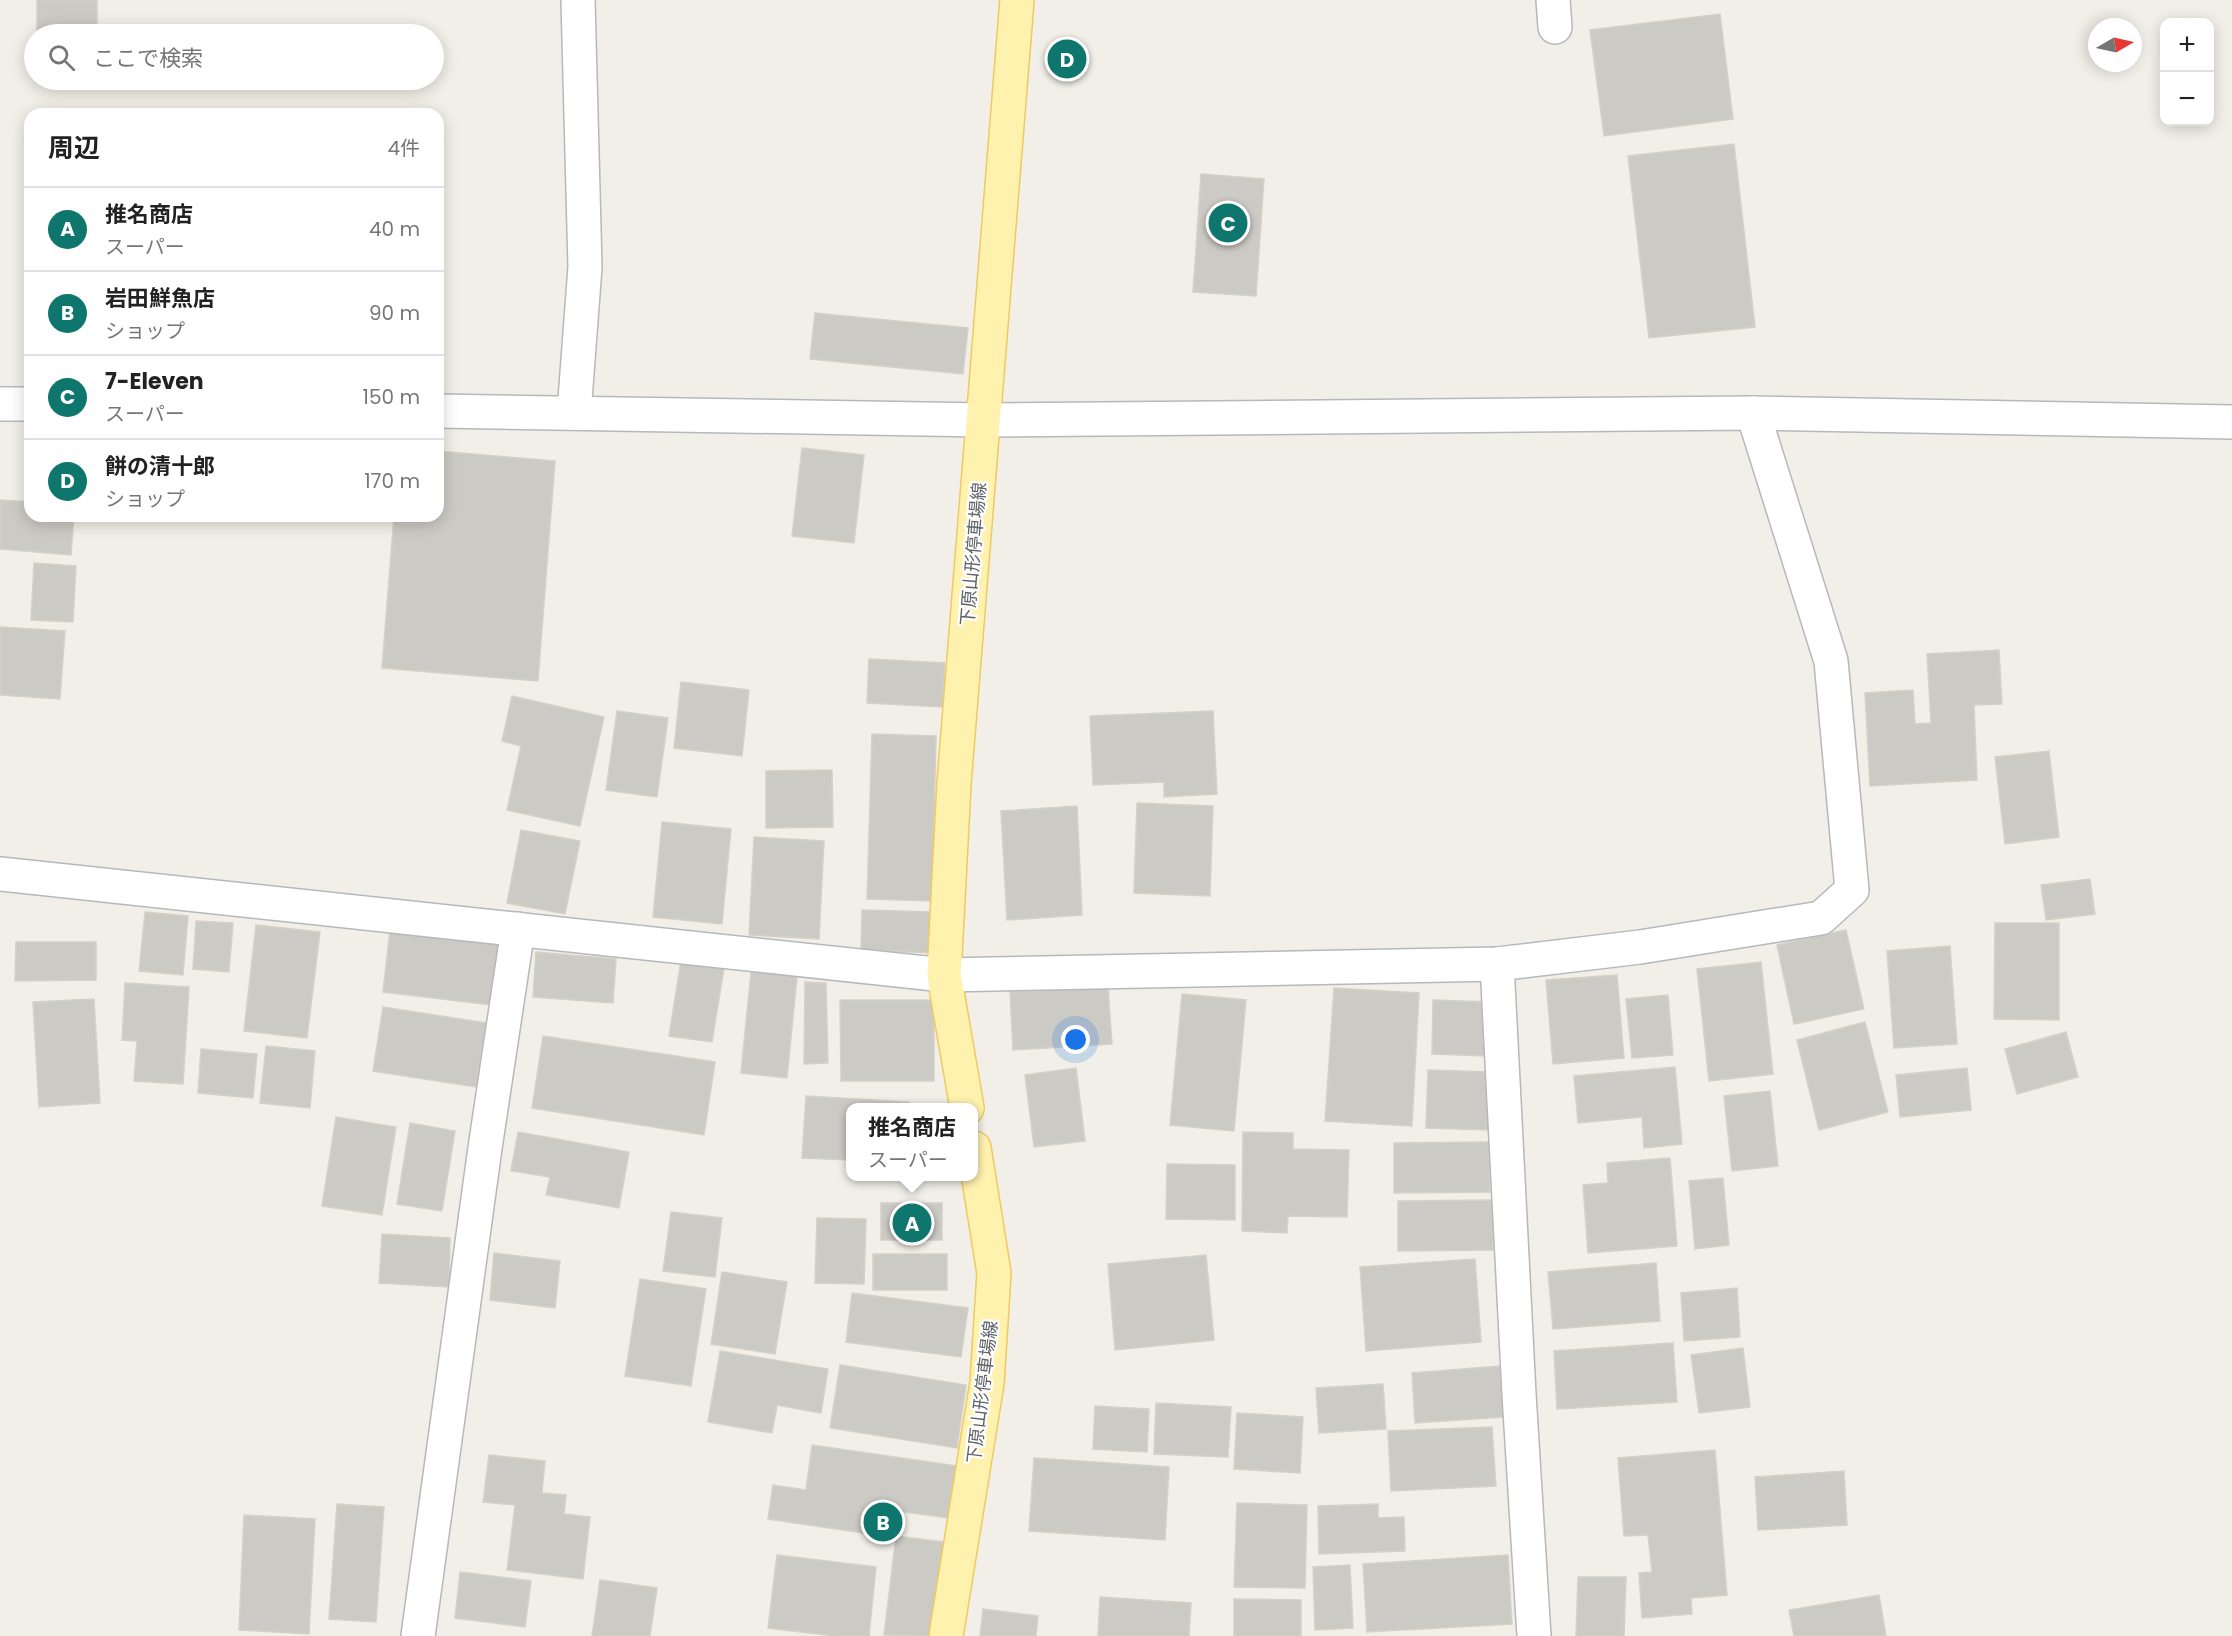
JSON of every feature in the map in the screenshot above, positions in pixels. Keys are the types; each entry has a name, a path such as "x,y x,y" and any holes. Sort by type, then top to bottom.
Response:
{"main road":[{"name":"下原山形停車場線","path":"966,1103 944,975 954,784 1017,0"},
{"name":"下原山形停車場線","path":"946,1636 987,1383 994,1273 978,1173"}],"street":[{"path":"574,413 585,267 578,0"},
{"path":"0,404 24,404"},
{"path":"444,411 984,420 1753,413 2232,422"},
{"path":"0,874 944,975 1497,964 1640,947 1821,918 1852,890 1831,661 1753,413"},
{"path":"418,1636 518,929"},
{"path":"1497,964 1534,1636"}],"building":[{"path":"37,0 97,0 97,24 37,24"},
{"path":"1720,14 1733,119 1604,136 1590,30"},
{"path":"1734,144 1755,327 1649,338 1628,156"},
{"path":"1201,174 1264,179 1256,296 1193,292"},
{"path":"815,313 968,328 963,374 810,359"},
{"path":"802,448 864,455 854,543 792,536"},
{"path":"444,452 555,461 538,681 382,668 394,522 444,522"},
{"path":"0,500 24,502 24,522 74,522 71,555 0,549"},
{"path":"34,563 76,566 73,622 31,620"},
{"path":"0,627 65,631 60,699 0,695"},
{"path":"1999,650 2002,704 1974,705 1977,780 1870,786 1865,693 1913,690 1915,724 1931,723 1927,654"},
{"path":"869,659 945,663 943,707 867,703"},
{"path":"681,682 749,690 742,756 674,748"},
{"path":"512,696 604,717 580,826 507,810 521,746 502,741"},
{"path":"617,711 668,718 657,797 606,790"},
{"path":"1213,711 1217,794 1164,797 1164,782 1093,785 1090,716"},
{"path":"872,734 936,736 932,901 867,899"},
{"path":"2049,751 2059,837 2005,844 1995,757"},
{"path":"832,770 833,827 766,828 766,771"},
{"path":"1137,803 1213,806 1210,896 1134,893"},
{"path":"1077,806 1082,915 1007,920 1001,811"},
{"path":"662,822 731,829 722,924 653,917"},
{"path":"521,830 580,841 565,914 507,903"},
{"path":"754,837 824,841 819,939 749,935"},
{"path":"2090,879 2095,914 2046,920 2041,885"},
{"path":"862,910 934,912 933,953 861,950"},
{"path":"145,912 188,916 183,975 139,971"},
{"path":"196,921 233,923 229,972 193,969"},
{"path":"1995,923 2059,923 2059,1020 1994,1019"},
{"path":"256,925 320,932 307,1038 244,1031"},
{"path":"390,930 499,943 492,1005 383,992"},
{"path":"1846,930 1864,1009 1794,1024 1777,945"},
{"path":"16,942 96,942 96,980 15,981"},
{"path":"1950,946 1957,1044 1894,1048 1887,951"},
{"path":"536,952 616,959 613,1003 533,997"},
{"path":"681,961 724,968 712,1042 669,1036"},
{"path":"1761,962 1773,1074 1709,1081 1697,969"},
{"path":"751,972 797,977 787,1078 741,1073"},
{"path":"1617,975 1624,1058 1553,1064 1546,980"},
{"path":"805,982 826,983 828,1063 804,1064"},
{"path":"125,983 189,987 183,1084 134,1081 137,1041 122,1040"},
{"path":"1108,987 1112,1044 1013,1050 1010,992"},
{"path":"1334,988 1419,993 1412,1126 1325,1121"},
{"path":"1182,994 1246,1000 1234,1131 1170,1125"},
{"path":"1668,995 1673,1055 1632,1058 1626,999"},
{"path":"94,999 100,1103 39,1107 33,1002"},
{"path":"840,1000 934,1000 934,1081 841,1081"},
{"path":"1433,1000 1489,1002 1487,1056 1432,1054"},
{"path":"383,1007 486,1023 476,1087 373,1071"},
{"path":"1865,1022 1888,1112 1819,1130 1797,1040"},
{"path":"2066,1032 2078,1077 2017,1094 2005,1049"},
{"path":"543,1036 715,1062 704,1135 532,1108"},
{"path":"266,1046 315,1051 310,1108 260,1103"},
{"path":"201,1049 257,1054 253,1098 198,1093"},
{"path":"1675,1067 1682,1144 1644,1148 1642,1117 1578,1123 1574,1076"},
{"path":"1076,1068 1085,1141 1034,1147 1025,1075"},
{"path":"1967,1068 1971,1110 1900,1117 1896,1075"},
{"path":"1428,1070 1492,1072 1490,1130 1426,1128"},
{"path":"1770,1091 1778,1166 1732,1171 1724,1096"},
{"path":"806,1096 909,1102 846,1103 846,1160 802,1158"},
{"path":"336,1117 396,1127 382,1215 322,1206"},
{"path":"410,1123 455,1131 442,1211 397,1204"},
{"path":"518,1132 629,1152 619,1208 546,1195 550,1177 511,1171"},
{"path":"1243,1132 1293,1133 1293,1149 1349,1150 1347,1217 1288,1216 1287,1233 1242,1231"},
{"path":"1489,1142 1490,1192 1394,1193 1394,1143"},
{"path":"1670,1158 1677,1246 1588,1253 1583,1185 1608,1183 1607,1163"},
{"path":"1167,1164 1235,1165 1235,1220 1166,1219"},
{"path":"1723,1178 1729,1245 1695,1249 1689,1181"},
{"path":"1492,1200 1493,1250 1398,1251 1398,1201"},
{"path":"881,1203 942,1203 942,1240 881,1240"},
{"path":"671,1212 722,1218 715,1277 663,1271"},
{"path":"817,1218 866,1219 864,1284 815,1283"},
{"path":"382,1234 450,1238 449,1287 379,1283"},
{"path":"494,1253 560,1261 555,1308 490,1300"},
{"path":"873,1254 947,1254 947,1290 873,1290"},
{"path":"1206,1255 1214,1340 1115,1350 1108,1264"},
{"path":"1475,1259 1481,1342 1366,1351 1360,1267"},
{"path":"1656,1263 1660,1321 1553,1329 1548,1272"},
{"path":"722,1272 787,1282 775,1354 711,1344"},
{"path":"640,1279 706,1289 691,1386 625,1376"},
{"path":"1737,1288 1740,1337 1684,1341 1681,1293"},
{"path":"852,1293 968,1308 961,1357 846,1342"},
{"path":"1673,1343 1677,1402 1557,1409 1554,1351"},
{"path":"1743,1348 1750,1407 1699,1413 1691,1355"},
{"path":"720,1351 828,1369 821,1413 777,1405 772,1433 708,1422"},
{"path":"840,1365 966,1385 957,1448 830,1428"},
{"path":"1500,1366 1504,1417 1415,1423 1412,1373"},
{"path":"1383,1384 1386,1429 1319,1433 1316,1388"},
{"path":"1156,1403 1231,1407 1228,1457 1154,1454"},
{"path":"1095,1406 1149,1409 1147,1452 1093,1449"},
{"path":"1237,1413 1303,1417 1300,1473 1234,1469"},
{"path":"1492,1427 1496,1486 1391,1491 1388,1431"},
{"path":"812,1445 956,1466 949,1518 874,1508 870,1534 768,1519 773,1485 806,1490"},
{"path":"1715,1450 1727,1595 1691,1598 1692,1614 1642,1618 1639,1573 1652,1572 1648,1535 1624,1536 1618,1458"},
{"path":"489,1455 545,1461 542,1493 566,1495 564,1514 590,1517 583,1579 507,1570 515,1505 483,1502"},
{"path":"1034,1458 1169,1467 1165,1540 1029,1531"},
{"path":"1844,1471 1847,1525 1758,1530 1755,1477"},
{"path":"1237,1503 1307,1505 1305,1588 1234,1587"},
{"path":"337,1504 384,1507 376,1622 329,1619"},
{"path":"1378,1504 1378,1518 1404,1517 1405,1551 1319,1554 1318,1506"},
{"path":"244,1515 315,1519 309,1634 239,1630"},
{"path":"896,1536 944,1542 932,1636 884,1635"},
{"path":"777,1555 876,1567 869,1636 835,1636 768,1628"},
{"path":"1508,1555 1512,1624 1367,1632 1363,1564"},
{"path":"1350,1565 1353,1628 1315,1630 1313,1567"},
{"path":"460,1572 531,1581 525,1627 455,1618"},
{"path":"1578,1577 1626,1577 1624,1636 1576,1636"},
{"path":"600,1580 657,1588 650,1636 592,1636"},
{"path":"1879,1595 1886,1636 1794,1636 1789,1610"},
{"path":"1100,1597 1191,1603 1189,1636 1098,1636"},
{"path":"1234,1599 1301,1600 1301,1636 1234,1636"},
{"path":"983,1609 1038,1616 1036,1636 980,1636"}],"place":[{"name":"餅の清十郎","path":"1067,59"},
{"name":"7-Eleven","path":"1228,223"},
{"name":"推名商店","path":"912,1223"},
{"name":"岩田鮮魚店","path":"883,1522"}]}
